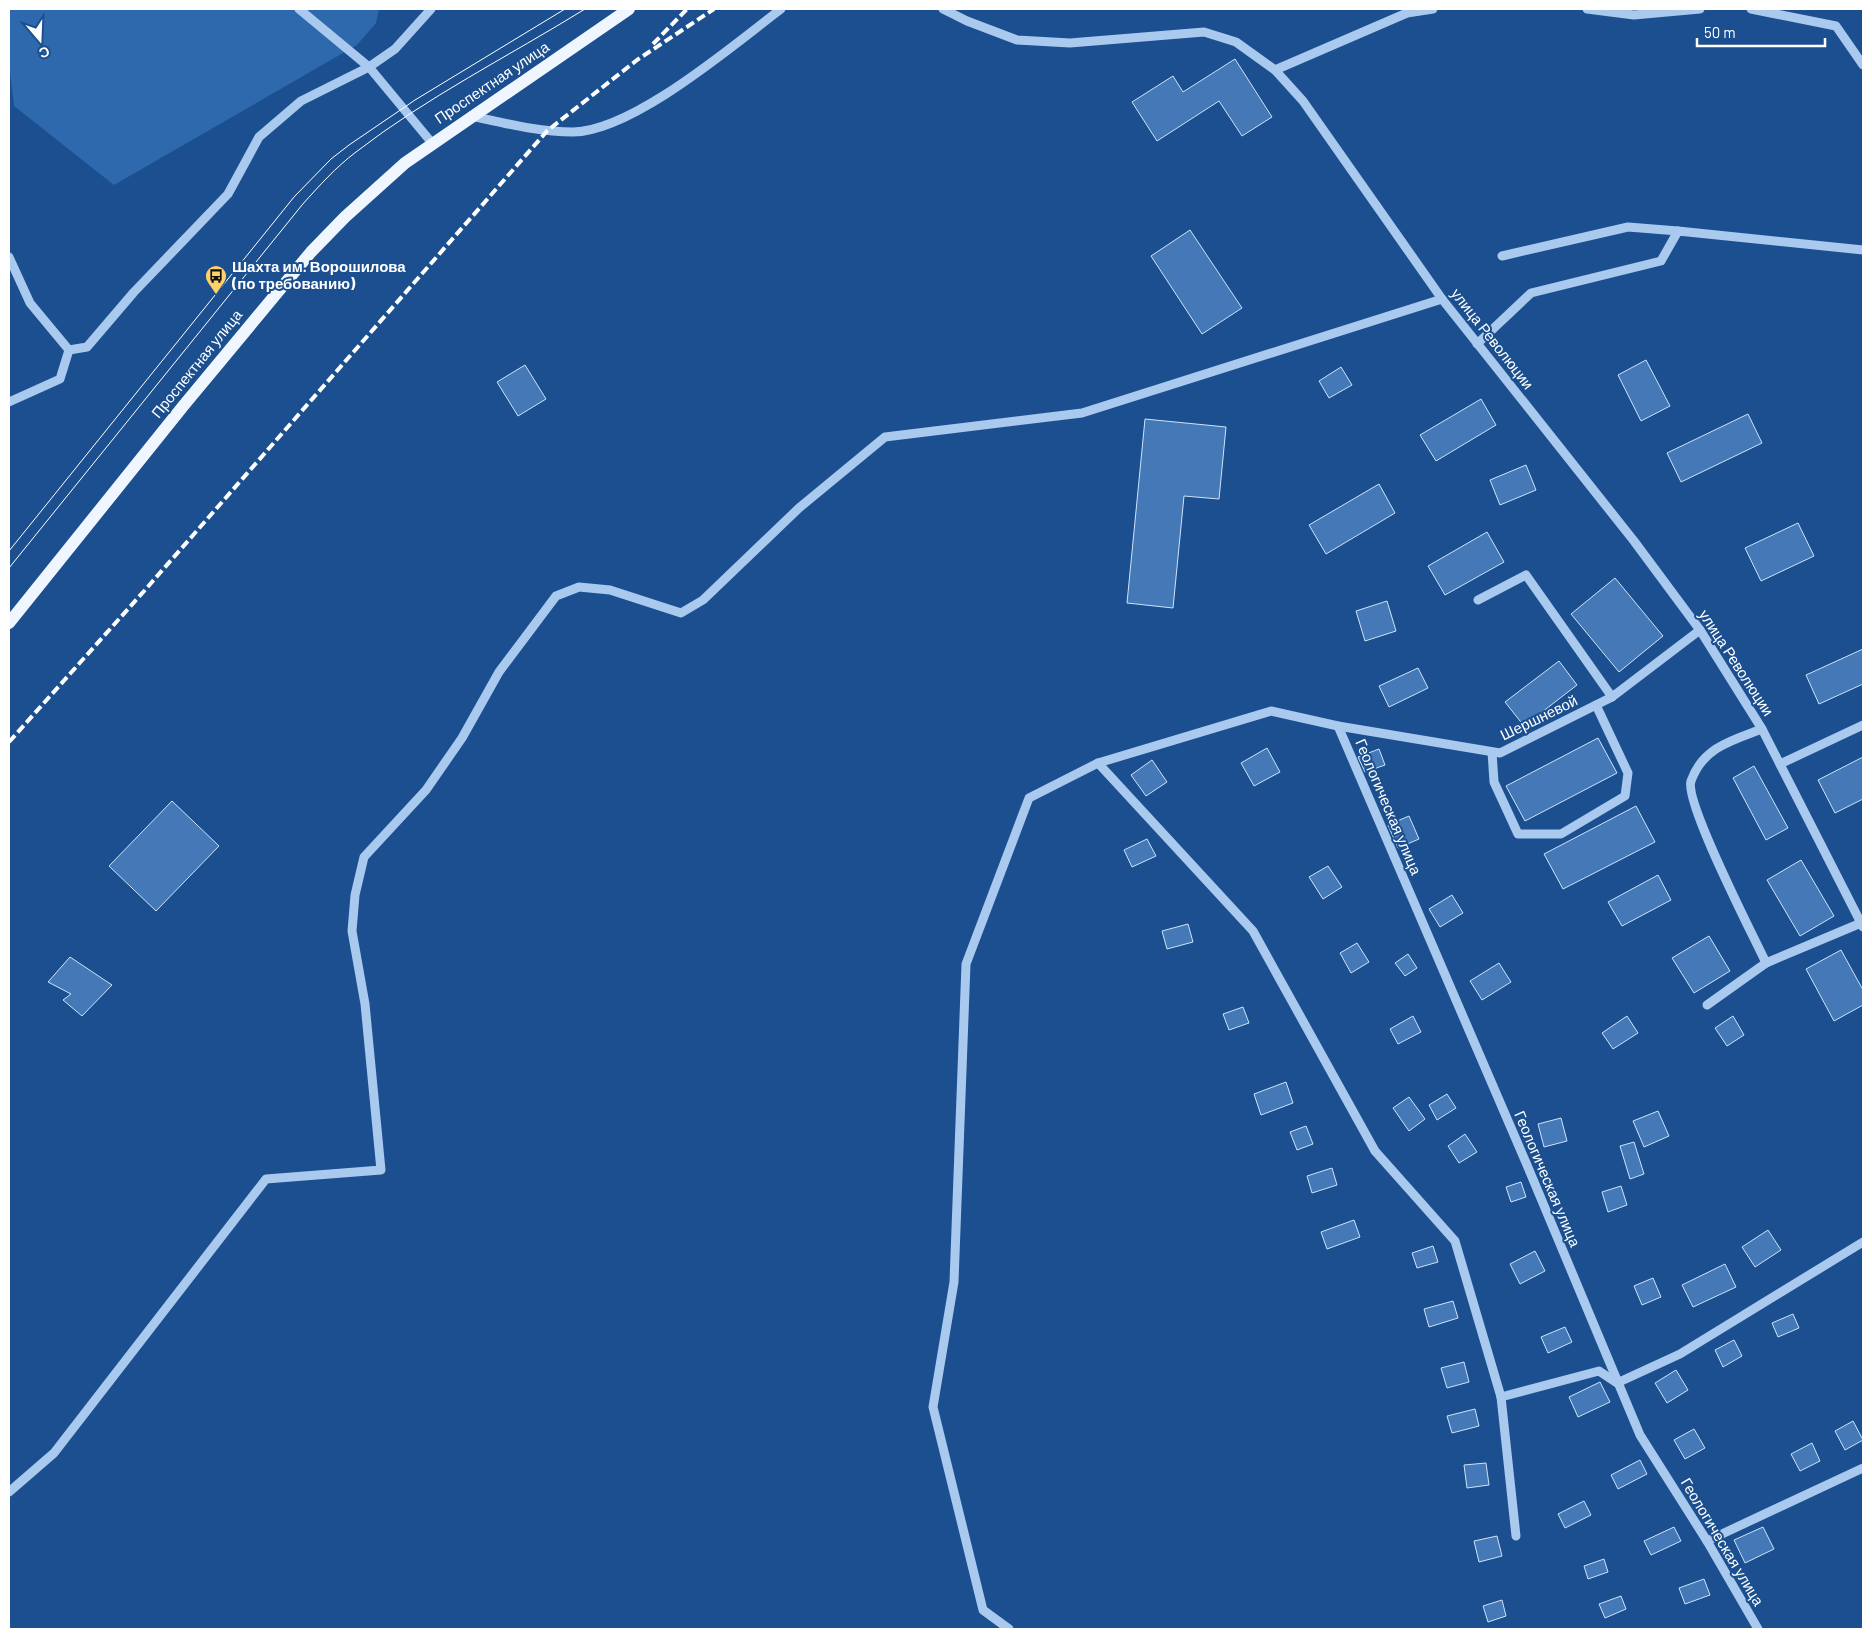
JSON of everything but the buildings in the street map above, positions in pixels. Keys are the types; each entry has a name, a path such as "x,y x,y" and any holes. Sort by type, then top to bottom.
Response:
{"main road":[{"name":"Проспектная улица","path":"9,623 178,412 311,252 373,189 432,143 629,9"}],"street":[{"path":"299,9 370,67 432,143"},
{"path":"69,350 87,347 134,292 228,194 259,137 301,101 370,67 395,49 431,9"},
{"path":"471,116 547,130 575,132 608,124 638,111 711,62 780,9"},
{"name":"улица Революции","path":"942,9 1016,40 1070,43 1204,32 1236,42 1275,70 1303,101 1442,298 1634,541 1700,630 1762,729 1862,925"},
{"path":"1275,70 1407,13 1433,9"},
{"path":"1587,9 1634,15 1700,9"},
{"path":"1751,9 1836,26 1863,65"},
{"path":"1502,256 1628,227 1863,250"},
{"path":"1477,344 1531,293 1661,261 1678,231"},
{"path":"9,257 30,304 69,350"},
{"path":"9,1492 54,1453 266,1179 381,1170 365,1004 352,931 355,895 364,857 426,790 462,738 498,672 556,596 579,587 610,590 681,613 703,600 799,508 885,437 1082,413 1442,298"},
{"path":"9,402 60,380 69,350"},
{"path":"1478,600 1526,575 1612,697"},
{"name":"Шершневой","path":"1009,1629 983,1610 933,1407 954,1282 966,964 1029,798 1098,763 1271,711 1338,726 1500,753 1612,697 1700,630"},
{"path":"1492,752 1494,782 1518,834 1561,834 1624,796 1628,773 1596,705"},
{"path":"1780,764 1863,724"},
{"name":"Геологическая улица","path":"1338,726 1527,1165 1640,1435 1707,1541 1758,1629"},
{"path":"1762,729 1717,746 1700,765 1691,782 1695,806 1706,833 1766,963"},
{"path":"1098,763 1253,930 1375,1150 1455,1241 1501,1397 1516,1536"},
{"path":"1707,1005 1766,963 1862,925"},
{"path":"1501,1397 1600,1371 1617,1383 1680,1354 1863,1242"},
{"path":"1707,1541 1863,1468"}],"shaded area":[{"path":"9,9 379,9 376,23 357,45 114,185 14,106 9,63"}],"tram line":[{"path":"9,551 294,197 331,159 415,100 565,9"},
{"path":"9,568 302,205 335,170 356,152 411,113 585,9"}],"railway":[{"path":"653,44 687,9"},
{"path":"9,742 145,590 547,131 637,60 714,9"}],"place":[{"name":"Шахта им. Ворошилова (по требованию)","path":"216,295"}]}
